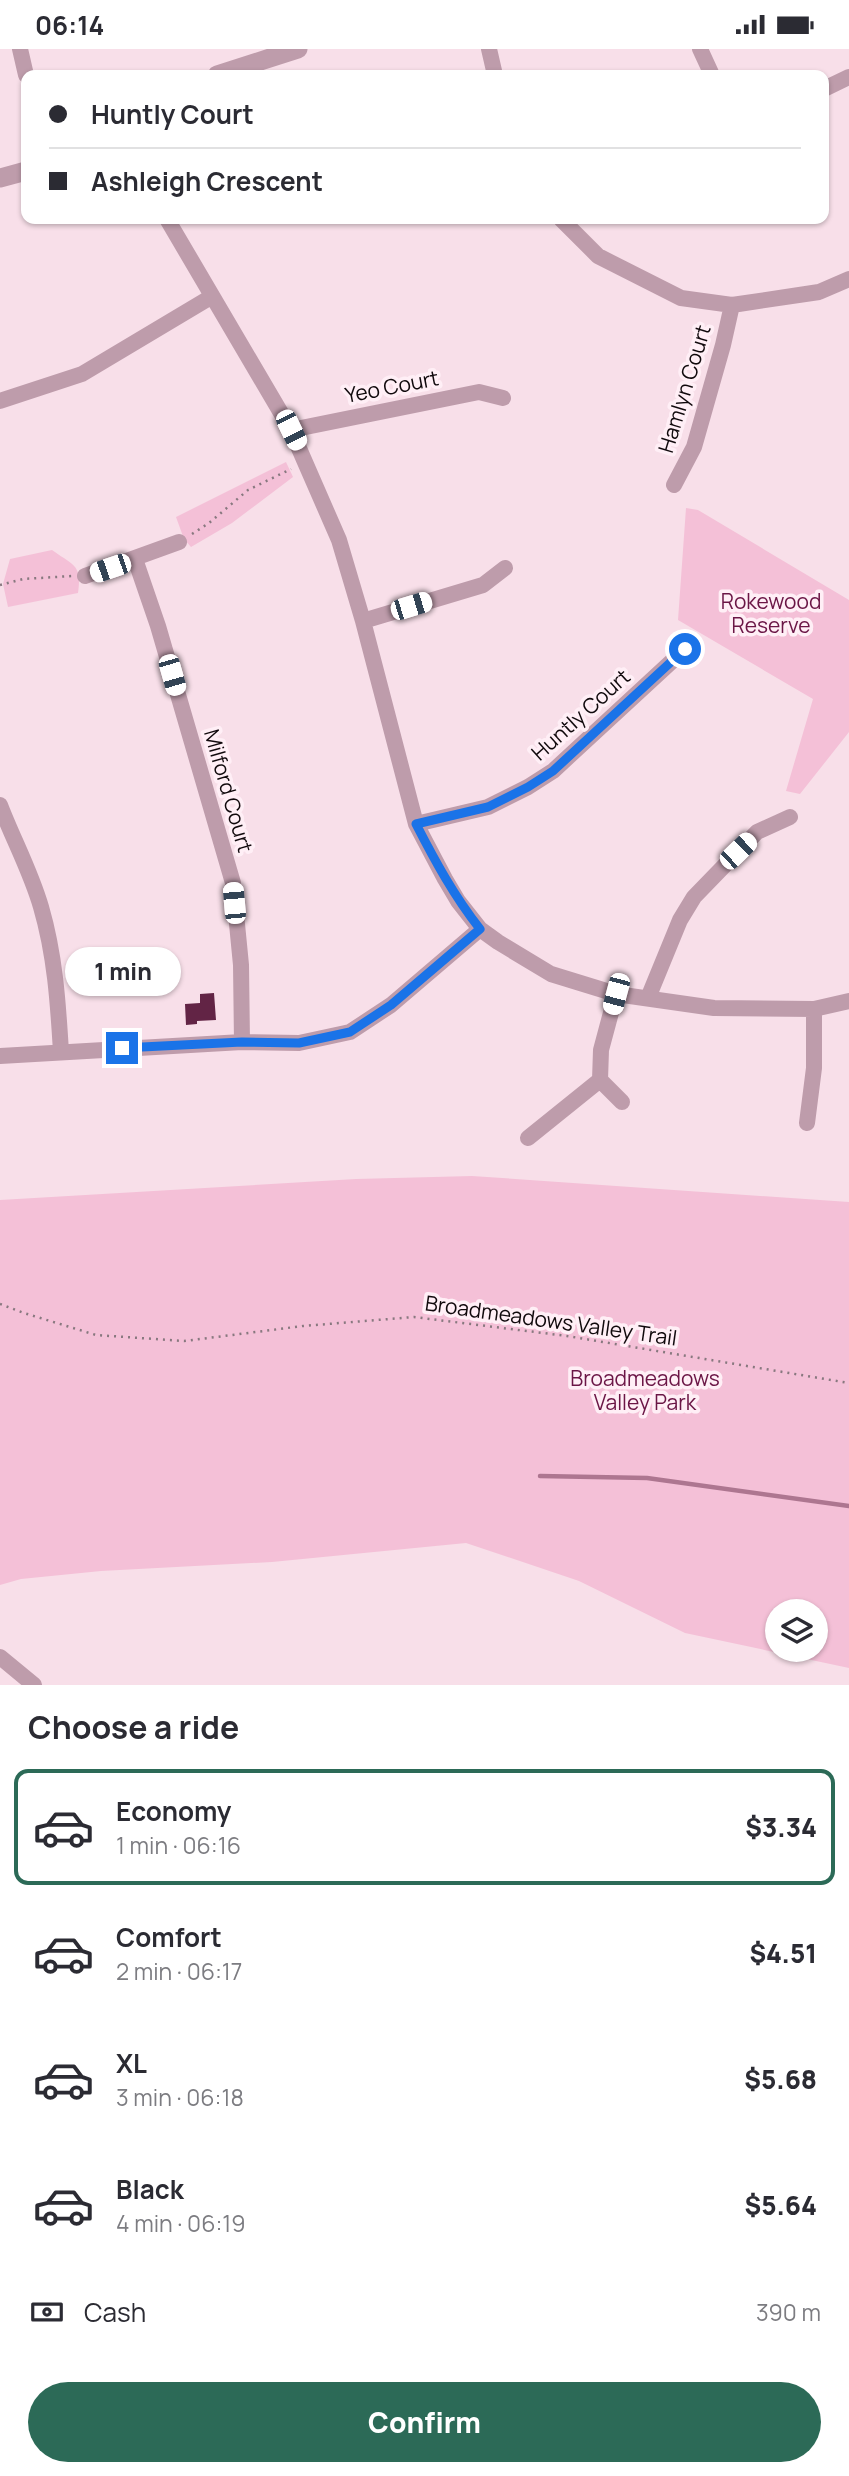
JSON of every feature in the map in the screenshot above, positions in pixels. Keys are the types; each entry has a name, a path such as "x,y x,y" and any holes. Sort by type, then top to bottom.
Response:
{"street":[{"path":"20,49 25,70"},
{"path":"233,70 298,49"},
{"path":"489,49 494,70"},
{"path":"700,49 710,70"},
{"path":"829,87 849,77"},
{"path":"0,178 21,172"},
{"path":"170,224 291,430 306,462 339,540 416,824 458,901 480,929 498,943 551,974 616,994 714,1008 814,1009 849,1000"},
{"path":"567,224 598,256 681,298 732,305 819,292 849,279"},
{"path":"0,401 82,374 211,297"},
{"name":"Hamlyn Court","path":"674,485 694,447 732,305"},
{"name":"Yeo Court","path":"291,430 479,392 503,398"},
{"path":"85,576 179,543"},
{"name":"Milford Court","path":"135,559 158,626 233,883 241,965 242,1042"},
{"path":"363,621 483,585 505,568"},
{"name":"Huntly Court","path":"416,824 488,807 553,771 685,649"},
{"path":"0,806 40,904 57,981 61,1052"},
{"path":"648,998 680,920 694,897 757,832 790,817"},
{"path":"0,1056 242,1042 299,1043 350,1032 391,1005 480,929"},
{"path":"616,994 601,1050 600,1080 622,1102"},
{"path":"807,1123 814,1067 814,1009"},
{"path":"528,1138 600,1080"},
{"path":"0,1657 34,1685"}],"path":[{"path":"179,543 209,523 248,490 306,462"},
{"path":"0,585 23,579 85,576"},
{"name":"Broadmeadows Valley Trail","path":"0,1304 96,1335 184,1341 303,1326 414,1317 567,1336 849,1383"}],"green space":[{"path":"286,462 293,477 232,523 191,547 184,539 176,517"},
{"name":"Rokewood Reserve","path":"686,508 698,510 849,600 849,732 800,794 786,791 813,699 678,620"},
{"path":"52,550 75,567 79,576 78,593 8,607 3,584 10,559"},
{"name":"Broadmeadows Valley Park","path":"472,1176 849,1202 849,1668 821,1662 828,1662 828,1599 765,1599 765,1650 685,1633 579,1581 466,1543 272,1562 101,1571 21,1579 0,1585 0,1200 356,1179"}],"building":[{"path":"214,993 216,1020 197,1021 197,1024 186,1025 185,1004 200,1003 200,994"}],"waterway":[{"path":"540,1476 647,1478 849,1506"}],"route":[{"path":"122,1048 242,1042 299,1043 350,1032 391,1005 480,929 458,901 416,824 488,807 553,771 685,649"}]}
